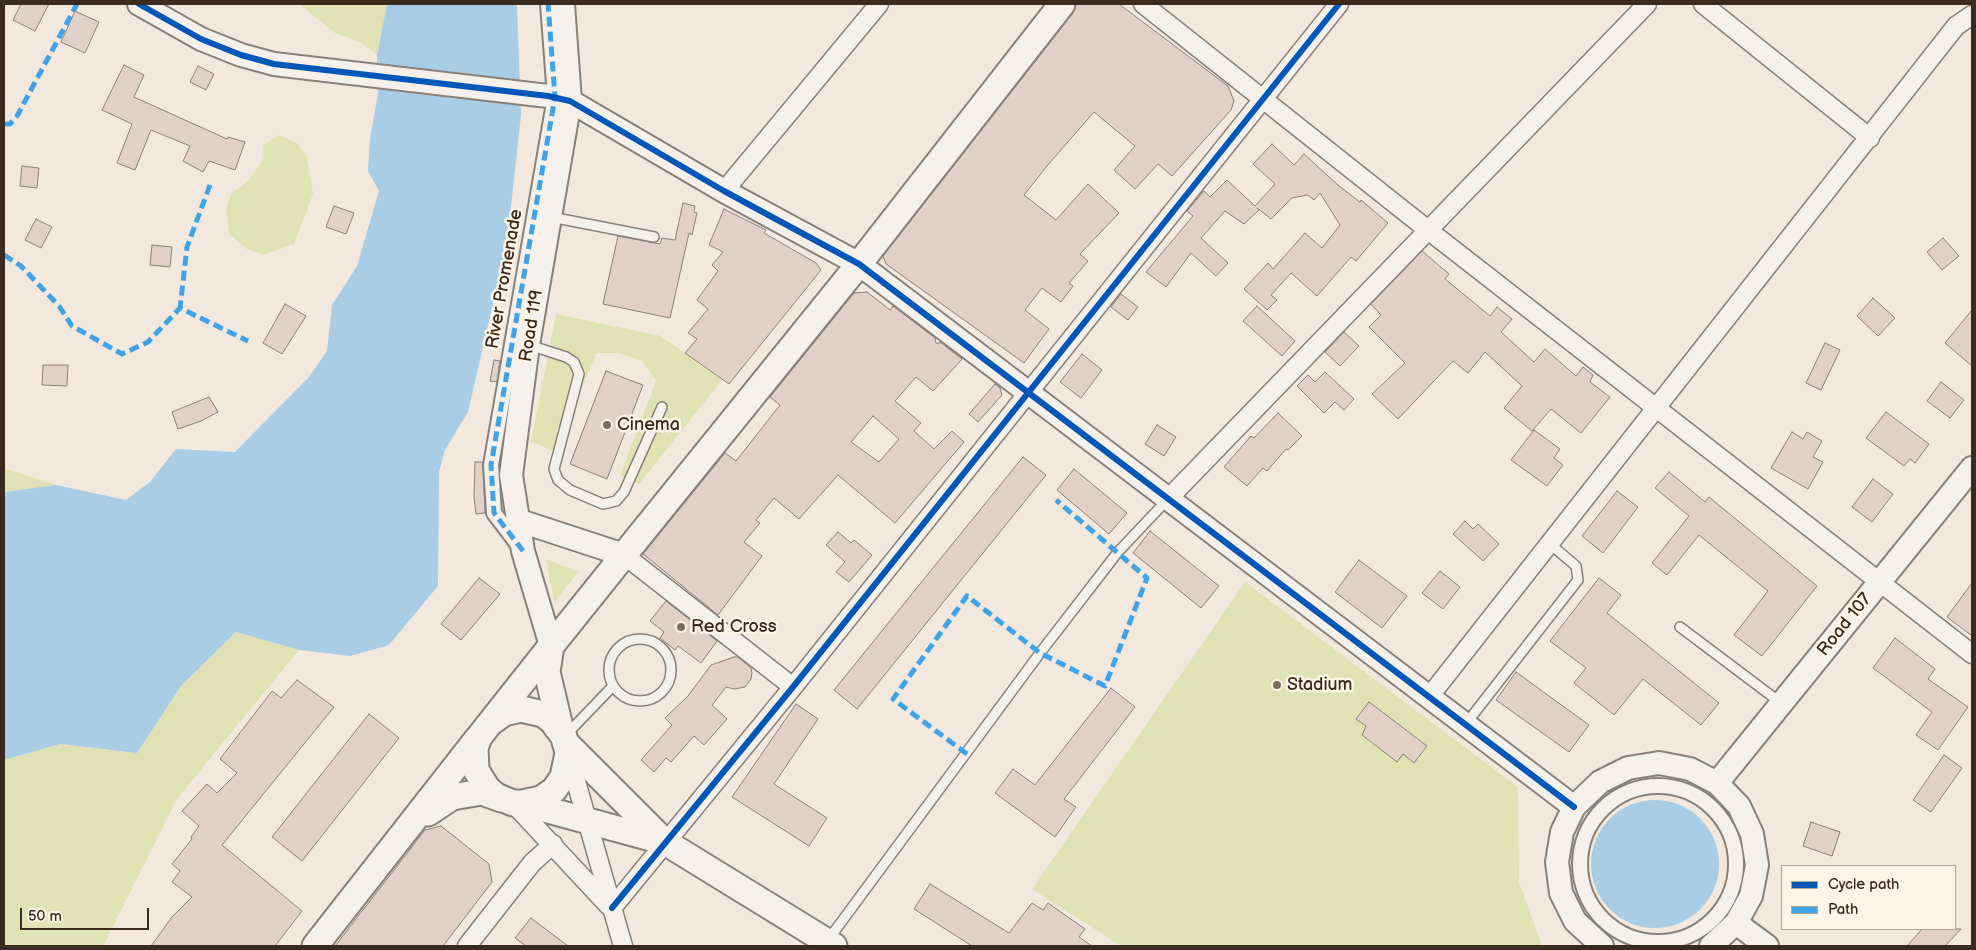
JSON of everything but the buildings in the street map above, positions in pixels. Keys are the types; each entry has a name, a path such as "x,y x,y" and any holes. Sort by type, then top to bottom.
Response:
{"main road":[{"path":"315,946 551,646 859,264 1062,4"},
{"path":"551,646 547,672 564,741 563,778 554,790 541,799 513,802 486,788 479,778 474,758 475,748 485,730 504,712 521,709 543,714 564,741 665,842 830,944"},
{"path":"414,822 452,797 482,792 513,802 587,819 665,842"}],"street":[{"path":"139,4 201,39 241,55 274,64 558,98 859,264 1574,807"},
{"name":"River Promenade","path":"523,551 494,512 491,465 558,98 548,4"},
{"name":"Road 119","path":"551,646 523,551 511,474 528,345 550,217 563,4"},
{"path":"724,191 880,4"},
{"path":"1143,4 1428,230 1972,654"},
{"path":"612,908 793,688 1027,392 1339,4"},
{"path":"1168,499 1647,4"},
{"path":"1703,4 1870,138"},
{"path":"1429,697 1656,406 1870,138 1956,26 1972,16"},
{"name":"Road 107","path":"1717,783 1972,468"},
{"path":"517,520 624,555 793,688"},
{"path":"564,741 623,946"},
{"path":"1598,945 1575,921 1561,893 1557,862 1562,832 1574,807 1600,782 1628,768 1659,763 1690,769 1717,783 1739,806 1752,834 1757,865 1751,896 1736,923 1711,946"},
{"path":"1667,786 1691,793 1712,806 1727,826 1735,850 1735,876 1726,902 1710,923 1687,937 1661,943 1634,939 1610,928 1592,908 1581,884 1579,857 1586,833 1599,812 1619,796 1642,787 1667,786"},
{"path":"513,802 612,908"},
{"path":"467,946 532,864 553,844"},
{"path":"1736,923 1767,946"}],"lane":[{"path":"550,217 654,237"},
{"path":"528,345 566,356 574,362 579,374 554,470 558,480 570,490 603,504 616,501 624,492 662,407"},
{"path":"830,944 1040,653 1118,552 1168,499"},
{"path":"1465,725 1578,580 1576,566 1549,543"},
{"path":"1680,627 1782,703"},
{"path":"646,640 664,650 669,658 670,678 666,687 651,700 632,700 618,692 613,686 610,676 612,656 627,642 646,640"},
{"path":"564,741 613,686"}],"green space":[{"path":"299,4 387,4 377,55 360,42 335,33"},
{"path":"279,135 297,143 307,157 313,194 294,244 263,255 247,249 229,234 226,209 231,194 249,180 264,159 263,146"},
{"path":"556,314 661,336 722,380 639,484 620,475 656,381 642,361 618,353 597,353 554,451 531,442"},
{"path":"4,468 56,485 4,492"},
{"path":"546,559 578,572 554,603"},
{"name":"Stadium","path":"1245,582 1518,787 1519,882 1542,946 1121,946 1032,889"},
{"path":"236,632 299,650 177,799 103,946 4,946 4,760 60,744 137,753 181,686"}],"water":[{"path":"387,4 517,4 521,115 507,243 468,412 445,450 439,472 438,586 389,645 350,656 299,650 236,632 181,686 137,753 60,744 4,760 4,492 56,485 126,500 150,482 176,449 235,452 309,377 327,351 332,305 357,266 379,191 368,171 370,138 378,94 377,55"},
{"path":"1655,800 1668,801 1680,805 1700,819 1714,839 1718,851 1718,877 1714,889 1700,909 1680,923 1668,927 1655,928 1642,927 1630,923 1610,909 1596,889 1592,877 1591,864 1592,851 1596,839 1610,819 1630,805 1642,801"}],"marked path":[{"path":"4,124 10,124 17,116 77,4"},
{"path":"523,551 494,513 491,465 555,97 548,4"},
{"path":"210,185 187,247 180,308 248,341"},
{"path":"4,255 21,266 59,306 72,326 122,354 148,342 180,308"},
{"path":"967,754 893,699 967,596 1040,653 1105,686 1147,578 1056,500"}],"cycle path":[{"path":"139,4 201,39 241,55 274,64 548,96 570,101 724,191 859,264 1574,807"},
{"path":"612,908 793,687 1339,4"}],"place":[{"name":"Cinema","path":"607,425"},
{"name":"Red Cross","path":"681,627"},
{"name":"Stadium","path":"1277,685"}]}
